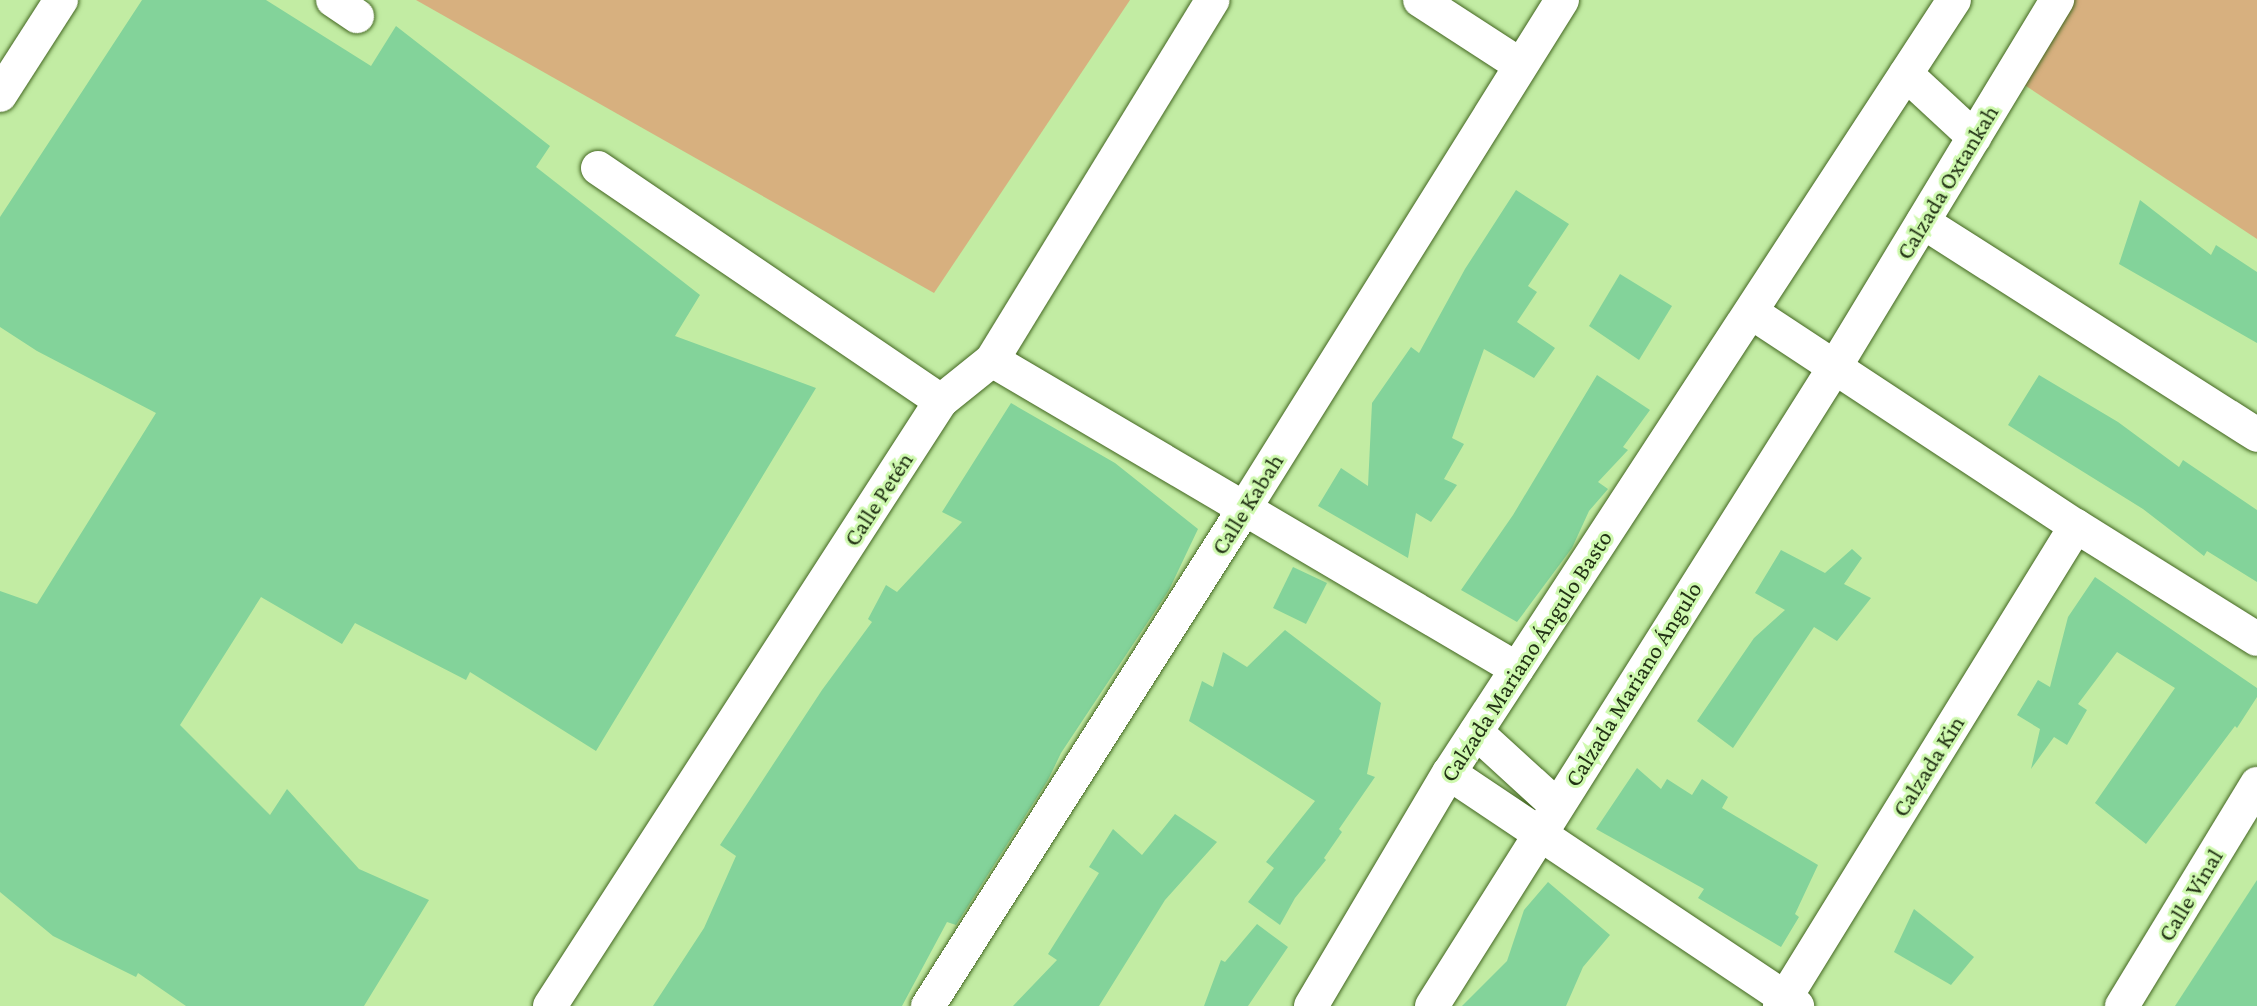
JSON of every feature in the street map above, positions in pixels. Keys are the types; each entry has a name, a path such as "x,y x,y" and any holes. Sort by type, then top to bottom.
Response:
{"street":[{"path":"0,95 61,0"},
{"name":"Calle Petén","path":"550,1006 941,401 992,360 1213,0"},
{"path":"1420,0 1520,65"},
{"name":"Calle Kabah","path":"928,1006 1562,0"},
{"path":"1954,0 1751,312 1836,365 2076,526 2257,639"},
{"name":"Calzada Oxtankah","path":"1836,365 2057,0"},
{"path":"1906,74 1974,137"},
{"path":"598,168 941,401"},
{"path":"1923,222 2257,435"},
{"name":"Calzada Mariano Ángulo Basto","path":"1311,1006 1449,773 1751,312"},
{"path":"992,360 1517,669"},
{"name":"Calzada Mariano Ángulo","path":"1432,1006 1547,819 1836,365"},
{"name":"Calzada Kin","path":"1787,1003 2076,526"},
{"path":"1476,732 1547,819"},
{"path":"1449,773 1547,819 1787,1003"},
{"name":"Calle Vinal","path":"2122,1006 2257,784"}],"shaded area":[{"path":"416,0 1130,0 934,293"},
{"path":"2071,0 2257,0 2257,239 2017,80"}],"building":[{"path":"142,0 266,0 371,66 396,26 550,146 536,167 700,295 675,336 816,388 596,751 470,672 466,680 355,623 342,644 261,597 180,725 270,815 287,789 359,869 429,900 364,1006 186,1006 138,973 136,977 53,936 0,892 0,591 37,604 156,413 37,351 0,327 0,217"},
{"path":"1516,190 1569,224 1528,286 1537,292 1517,322 1555,348 1534,378 1484,349 1452,438 1464,444 1444,479 1457,485 1431,522 1416,513 1408,558 1318,506 1341,468 1368,486 1372,403 1411,347 1419,353 1465,269"},
{"path":"2140,200 2211,255 2216,245 2257,272 2257,343 2119,264"},
{"path":"1620,274 1672,306 1639,360 1589,326"},
{"path":"1597,375 1650,410 1623,447 1628,450 1598,482 1608,489 1589,511 1572,548 1517,622 1461,590 1513,515"},
{"path":"2039,375 2118,422 2179,467 2183,460 2257,510 2257,582 2207,551 2204,556 2143,509 2008,425"},
{"path":"1011,403 1115,463 1198,529 1169,590 1061,753 1048,780 956,925 947,922 902,1006 653,1006 704,928 736,856 720,845 822,690 872,622 868,619 886,585 897,592 962,522 942,512"},
{"path":"1852,549 1862,558 1844,584 1871,598 1837,641 1814,627 1733,748 1697,721 1754,638 1785,610 1755,593 1781,550 1825,573"},
{"path":"1293,567 1327,583 1306,624 1273,608"},
{"path":"2095,577 2257,688 2257,697 2237,728 2235,726 2146,844 2095,803 2175,688 2117,652 2078,704 2087,710 2067,745 2054,737 2031,769 2040,729 2017,715 2038,680 2050,687 2068,617"},
{"path":"1285,630 1381,703 1367,774 1375,777 1339,829 1342,832 1324,858 1326,860 1295,898 1280,925 1248,902 1274,868 1266,862 1315,801 1189,721 1202,681 1213,687 1223,652 1247,667"},
{"path":"1637,768 1661,789 1667,779 1692,795 1702,779 1728,797 1722,808 1818,865 1795,914 1799,917 1781,947 1698,898 1704,889 1596,829"},
{"path":"1175,814 1217,842 1165,900 1099,1006 1013,1006 1057,960 1048,954 1099,873 1089,867 1113,829 1142,855"},
{"path":"2257,880 2257,1006 2175,1006"},
{"path":"1548,882 1610,935 1583,967 1566,1006 1462,1006 1507,961 1524,910"},
{"path":"1914,909 1974,957 1951,985 1894,952"},
{"path":"1257,924 1288,947 1248,1006 1204,1006 1221,960 1225,962"}]}
